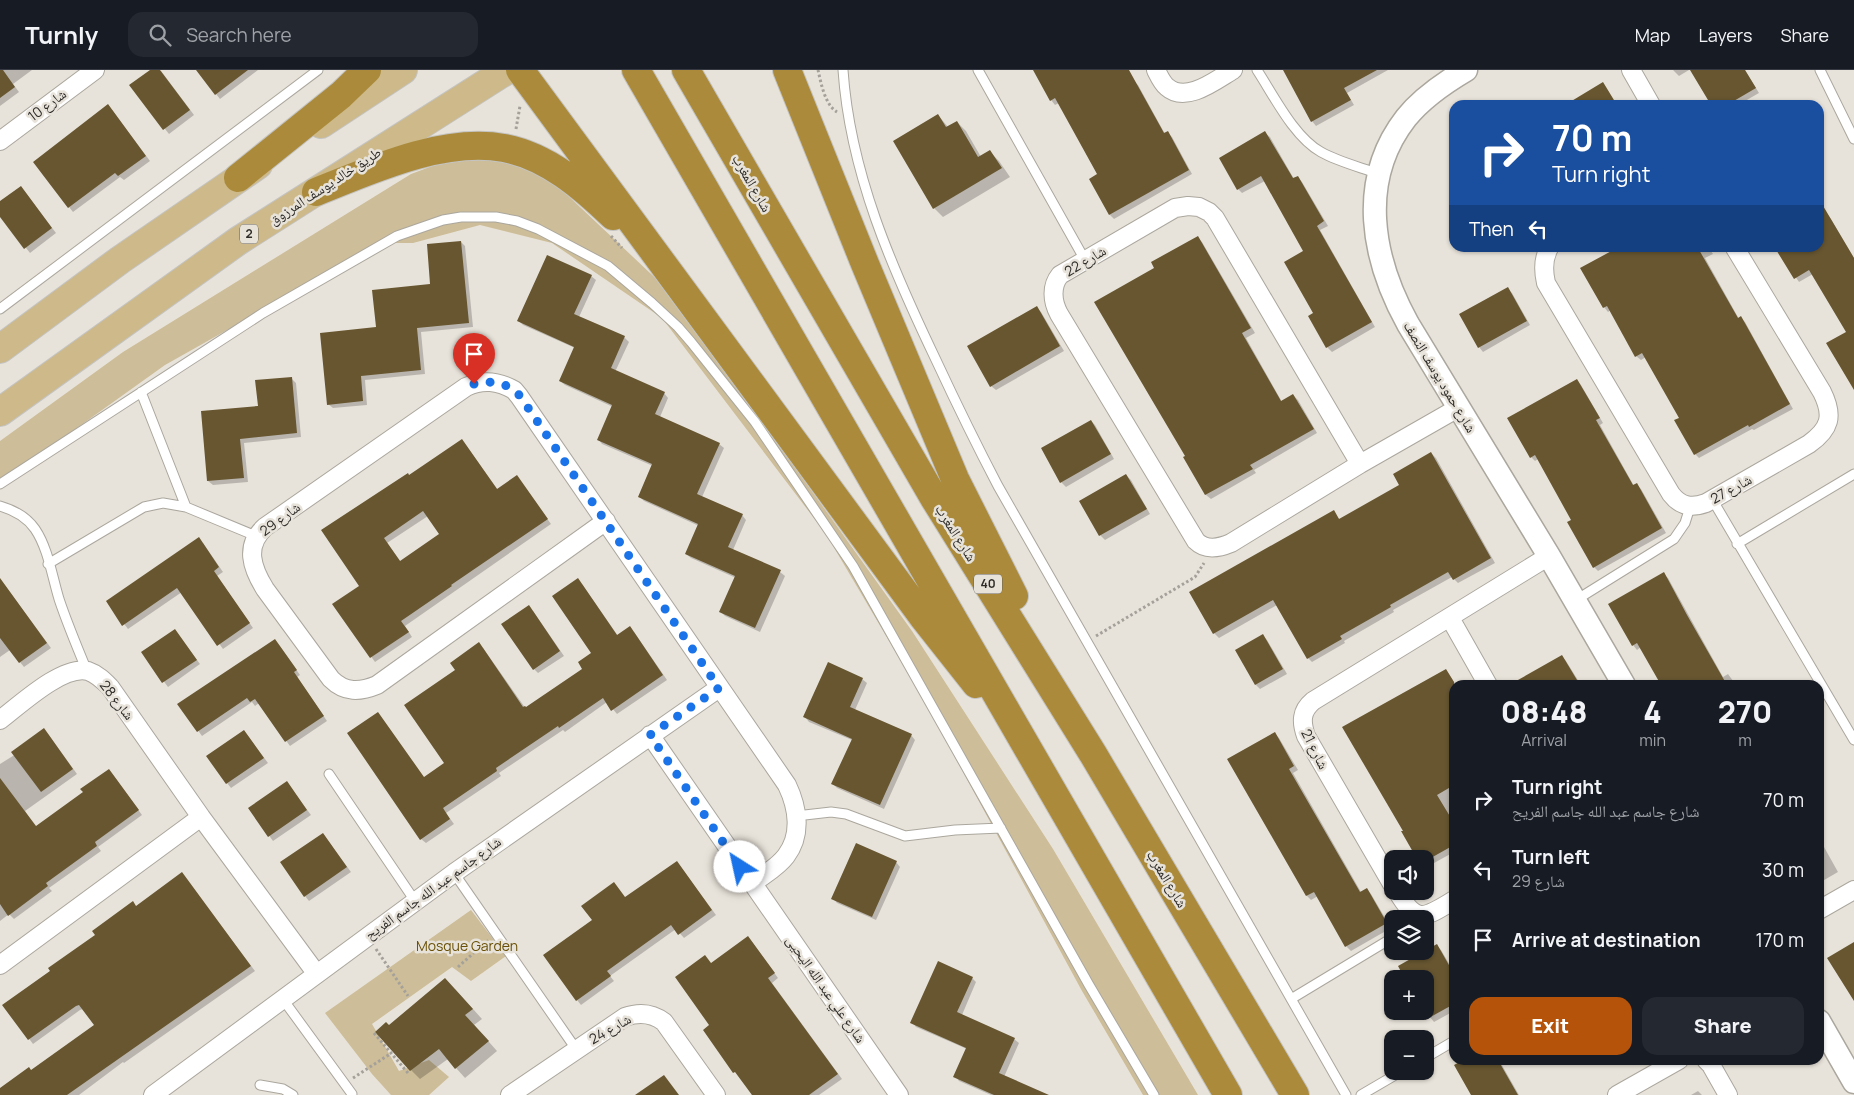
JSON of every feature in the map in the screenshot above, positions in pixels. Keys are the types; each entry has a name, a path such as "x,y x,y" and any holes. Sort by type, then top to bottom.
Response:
{"highway":[{"path":"238,178 367,70"},
{"path":"520,70 923,617 1037,762"},
{"path":"636,70 1228,1095"},
{"name":"شارع المغرب","path":"686,70 934,498 1093,754 1295,1095"},
{"path":"787,70 818,143 865,264 955,479 1093,754"},
{"path":"802,70 818,143"},
{"path":"316,192 385,165 449,148 484,146 503,148 542,161 568,177 607,211 665,268"}],"main road":[{"path":"0,349 120,260 238,178 403,70"},
{"name":"طريق خالد يوسف المرزوق","path":"0,412 238,241 507,70"}],"street":[{"name":"شارع 10","path":"0,140 95,70"},
{"path":"1156,70 1165,86 1176,92 1202,88 1233,70"},
{"name":"شارع حمود يوسف النصف","path":"1466,70 1419,104 1390,144 1379,174 1375,199 1374,223 1384,272 1398,307 1549,556 1621,680"},
{"path":"1631,70 1648,100"},
{"name":"شارع 22","path":"1213,548 1202,546 1196,541 1056,309 1053,291 1057,278 1060,275 1175,208 1193,206 1209,212 1215,218 1360,464"},
{"path":"1547,252 1543,267 1546,283 1671,494 1680,503 1690,506"},
{"name":"شارع 27","path":"1690,506 1700,505 1712,499 1809,444 1824,432 1829,421 1828,408 1822,392 1737,252"},
{"name":"شارع 29","path":"606,521 377,684 356,691 341,688 331,679 264,589 256,574 253,561 252,548 256,536 264,527 466,387 483,382 500,383 514,390 520,396 606,521 719,688"},
{"path":"1213,548 1231,543 1360,464 1458,408"},
{"name":"شارع 21","path":"1384,870 1306,736 1302,718 1305,709 1313,701 1549,556"},
{"path":"1450,618 1485,680"},
{"name":"شارع 28","path":"0,720 50,682 73,672 87,671 99,677 110,687 200,817 316,972"},
{"path":"719,688 786,785 794,801 796,832 786,857 752,884"},
{"name":"شارع جاسم عبد الله جاسم الفريح","path":"153,1095 316,972 719,688"},
{"name":"شارع علي عبد الله اليحيى","path":"650,735 900,1095"},
{"path":"0,965 200,817"},
{"path":"1824,907 1854,890"},
{"path":"1434,911 1449,903"},
{"name":"شارع 24","path":"510,1095 625,1017 638,1014 650,1015 660,1019 667,1026 716,1095"},
{"path":"1824,1030 1854,1082"},
{"path":"1618,1095 1670,1065"},
{"path":"1711,1065 1728,1095"}],"lane":[{"path":"0,310 318,70"},
{"path":"843,70 848,119 862,176 888,252 909,305 966,426 1346,1095"},
{"path":"978,70 1085,260"},
{"path":"1257,70 1282,110 1312,147 1334,158 1379,174"},
{"path":"1820,70 1854,139"},
{"path":"0,484 263,313 397,236 420,227 461,217 496,217 517,221 538,229 608,266 652,303 691,342 755,422 853,566 1089,985 1154,1095"},
{"path":"141,392 186,506"},
{"path":"1738,544 1854,474"},
{"path":"1712,499 1818,680"},
{"path":"48,564 144,507 164,503 186,506 256,536"},
{"path":"0,506 14,510 35,530 65,616 87,671"},
{"path":"1575,600 1674,539 1685,523 1690,506"},
{"path":"1824,689 1854,740"},
{"path":"329,774 415,901"},
{"path":"796,816 831,812 846,814 906,836 955,830 1001,828"},
{"path":"454,873 576,1049"},
{"path":"1291,998 1384,943"},
{"path":"282,998 352,1094"},
{"path":"1434,1053 1449,1044"},
{"path":"1361,1095 1387,1080"},
{"path":"260,1085 283,1089 292,1095"}],"path":[{"path":"818,70 821,84 831,108 848,119"},
{"path":"1087,641 1195,577 1213,548"},
{"path":"458,967 496,933"},
{"path":"367,936 408,996"},
{"path":"374,1033 408,1074"},
{"path":"344,1084 390,1054"}],"green space":[{"path":"470,152 528,158 667,289 912,631 1053,849 1198,1095 1143,1095 1082,991 925,702 826,534 662,318 552,243 480,225 413,243 382,243 165,365 0,483 0,441 123,352 411,174"},
{"name":"Mosque Garden","path":"471,910 506,956 471,981 452,967 372,1024 399,1071 429,1060 449,1077 429,1095 391,1095 372,1074 325,1013"}],"building":[{"path":"0,70 3,70 15,87 0,98"},
{"path":"150,70 160,70 190,110 163,130 129,85"},
{"path":"196,70 248,70 215,95"},
{"path":"1033,70 1129,70 1164,133 1168,131 1189,170 1109,215 1089,179 1097,174 1055,98 1050,101"},
{"path":"1283,70 1377,70 1344,88 1351,100 1311,122"},
{"path":"1690,70 1745,70 1756,88 1736,100 1708,100"},
{"path":"1603,82 1614,100 1573,100"},
{"path":"108,104 146,156 118,176 115,173 68,208 33,162"},
{"path":"938,114 946,127 957,121 978,157 990,150 1002,168 933,209 893,141"},
{"path":"1265,131 1293,178 1298,176 1324,221 1317,226 1372,322 1326,348 1308,316 1313,313 1284,262 1303,251 1261,176 1237,190 1219,158"},
{"path":"21,186 52,228 24,249 0,217 0,201"},
{"path":"1824,207 1854,258 1854,390 1826,343 1846,332 1809,270 1794,279 1777,252 1824,252"},
{"path":"1198,236 1251,328 1242,333 1281,401 1293,394 1314,429 1250,465 1253,469 1205,495 1183,457 1185,456 1094,302 1154,268 1151,262"},
{"path":"461,241 469,323 417,328 421,370 361,376 363,401 327,405 320,333 376,327 372,290 430,284 427,244"},
{"path":"1610,252 1700,252 1738,318 1741,316 1790,404 1694,455 1674,420 1679,418 1642,353 1635,357 1607,306 1603,308 1580,268"},
{"path":"547,255 592,275 574,314 625,336 611,368 665,392 655,414 720,443 697,494 743,514 728,547 781,570 755,628 719,612 735,576 685,554 698,524 638,497 652,464 597,440 612,405 559,381 574,347 517,321"},
{"path":"1508,287 1527,321 1478,348 1459,314"},
{"path":"1037,306 1060,346 990,387 967,346"},
{"path":"292,377 297,433 240,439 244,478 207,481 201,411 258,406 255,380"},
{"path":"1577,379 1600,418 1596,420 1633,485 1637,483 1662,528 1593,568 1567,522 1571,520 1535,455 1530,458 1507,418"},
{"path":"1091,420 1111,454 1060,483 1041,448"},
{"path":"462,439 497,489 517,475 548,519 401,621 409,632 370,658 332,604 359,586 321,530 408,473 409,475","holes":["423,511 439,534 400,561 384,538"]},
{"path":"1431,452 1491,558 1453,580 1448,572 1390,605 1391,607 1340,636 1342,639 1307,659 1273,600 1213,634 1189,592 1334,510 1339,519 1399,485 1393,474"},
{"path":"1126,474 1147,509 1099,536 1079,501"},
{"path":"199,537 219,567 214,571 250,623 217,646 177,588 122,626 106,601"},
{"path":"1664,572 1724,680 1658,680 1637,643 1632,646 1608,604"},
{"path":"0,578 47,643 19,663 0,638"},
{"path":"578,578 617,635 630,626 663,675 611,711 603,698 496,768 497,771 443,808 450,819 420,840 347,733 378,712 424,777 444,763 404,705 455,670 450,663 479,642 523,707 526,707 582,669 578,662 591,653 552,596"},
{"path":"529,605 560,651 533,670 501,624"},
{"path":"175,629 197,660 162,683 141,652"},
{"path":"1263,634 1283,669 1255,685 1235,650"},
{"path":"275,639 297,670 294,672 324,716 285,742 255,699 250,702 247,698 197,732 177,704"},
{"path":"1562,655 1577,680 1518,680"},
{"path":"828,662 863,678 850,707 912,734 880,805 831,784 852,739 803,717"},
{"path":"1446,669 1453,680 1449,680 1449,788 1437,795 1449,815 1449,848 1434,856 1434,850 1412,850 1401,831 1403,831 1342,727"},
{"path":"44,728 73,769 41,792 11,752"},
{"path":"244,730 264,758 226,784 206,756"},
{"path":"1275,732 1294,766 1289,769 1360,892 1367,888 1384,918 1384,925 1345,947 1314,892 1306,896 1227,759"},
{"path":"109,769 139,810 95,842 97,846 46,883 48,886 8,916 0,904 0,778 36,826 83,792 80,789"},
{"path":"287,781 307,810 268,837 248,808"},
{"path":"323,833 347,867 304,897 280,862"},
{"path":"856,843 897,861 872,917 831,899"},
{"path":"677,861 712,910 678,935 671,925 607,971 611,976 576,1001 543,955 592,920 581,906 614,882 625,897"},
{"path":"182,872 251,966 67,1095 0,1095 0,1088 29,1067 31,1070 94,1025 79,1005 28,1040 2,1005 50,971 48,968 95,935 92,931 133,901 136,906"},
{"path":"748,936 775,973 768,978 838,1074 809,1095 752,1095 735,1072 733,1073 703,1030 709,1025 675,977 705,955 711,963"},
{"path":"1854,942 1854,1001 1827,958"},
{"path":"1437,944 1449,965 1449,1007 1434,1015 1434,970 1400,970 1398,966 1409,960 1434,960 1434,946"},
{"path":"938,961 973,977 957,1012 1015,1038 999,1073 1049,1095 994,1095 953,1077 966,1048 910,1023"},
{"path":"445,978 473,1009 465,1015 489,1041 455,1069 439,1049 410,1071 375,1032 386,1022 389,1025"},
{"path":"1454,1065 1501,1065 1518,1095 1471,1095"},
{"path":"664,1075 679,1095 635,1095"}],"route":[{"path":"474,384 483,382 500,383 514,390 520,396 719,688 650,735 740,867"}]}
